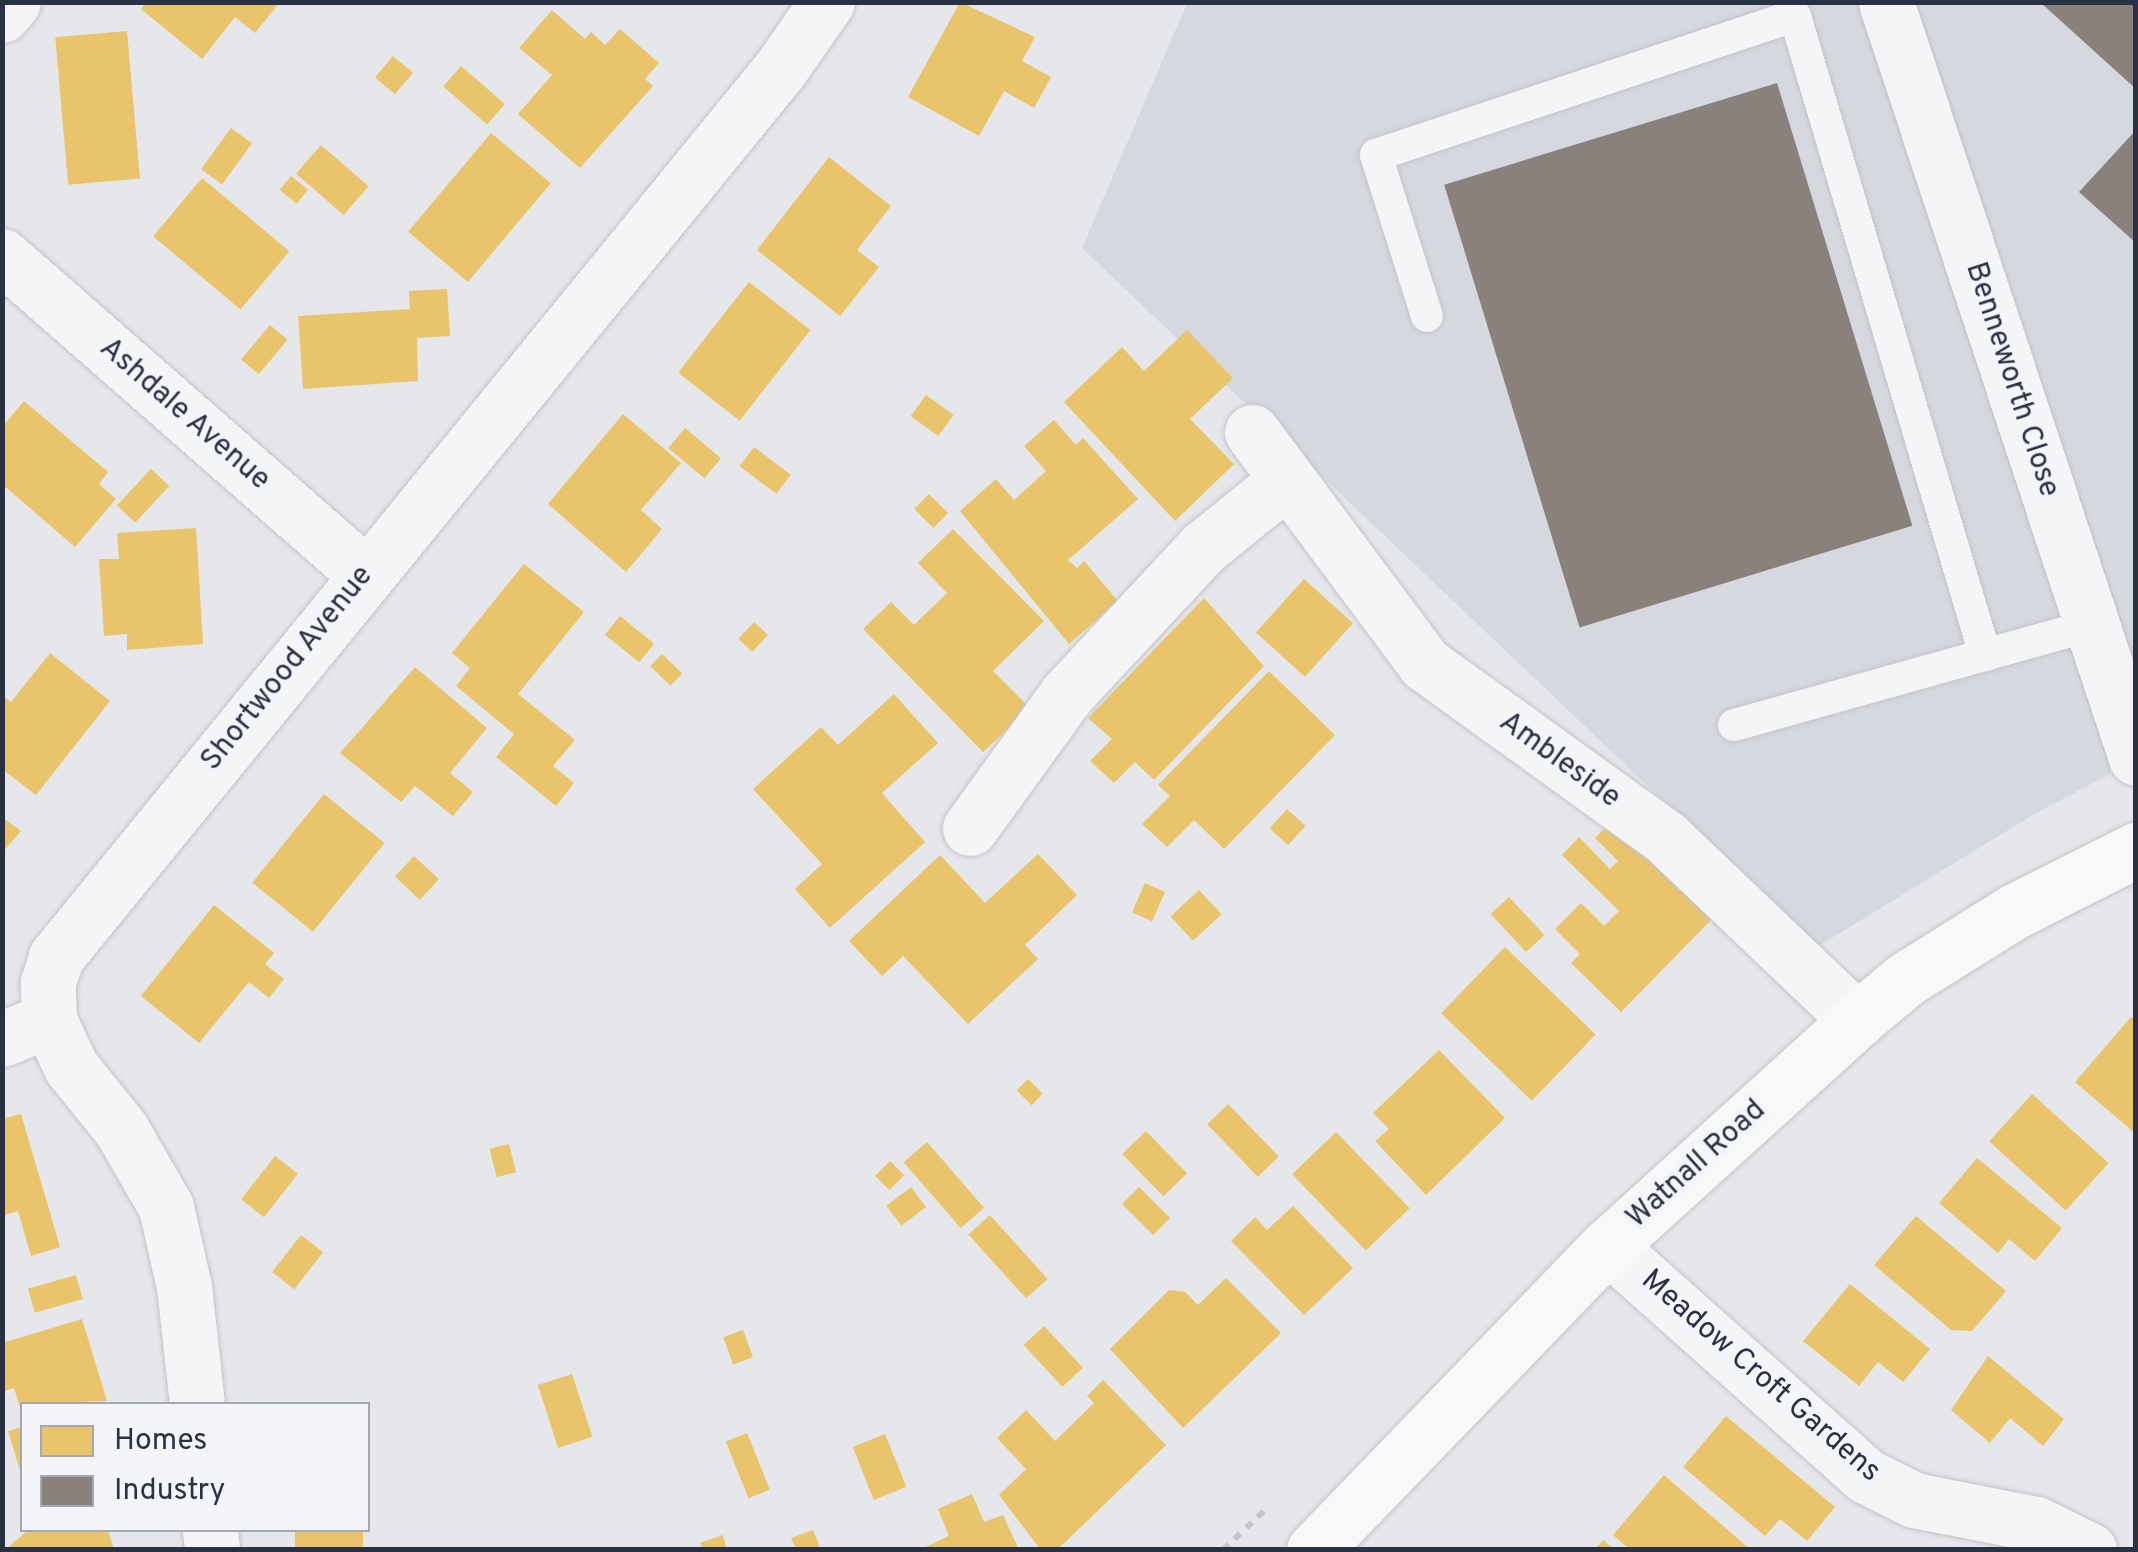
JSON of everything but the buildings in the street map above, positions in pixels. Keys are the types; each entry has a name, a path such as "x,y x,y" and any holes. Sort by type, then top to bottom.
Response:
{"main road":[{"name":"Watnall Road","path":"1314,1550 1608,1246 1857,1020 1906,979 2014,911 2136,850"}],"street":[{"path":"2,15 13,2"},
{"name":"Shortwood Avenue","path":"197,1402 184,1286 166,1207 121,1129 71,1067 26,1030 66,939 769,84 827,2"},
{"name":"Benneworth Close","path":"1886,2 2136,758"},
{"name":"Ashdale Avenue","path":"2,256 366,574"},
{"name":"Ambleside","path":"1252,432 1425,664 1666,838 1857,1020"},
{"path":"970,828 1068,694 1203,548 1287,480"},
{"name":"Meadow Croft Gardens","path":"1608,1246 1866,1476 1914,1500 2036,1524 2089,1550"}],"lane":[{"path":"1426,316 1376,155 1795,16 1985,655"},
{"path":"1734,725 2092,625"}],"shaded area":[{"path":"1187,3 2135,3 2135,761 2036,813 1817,947 1082,248"}]}
